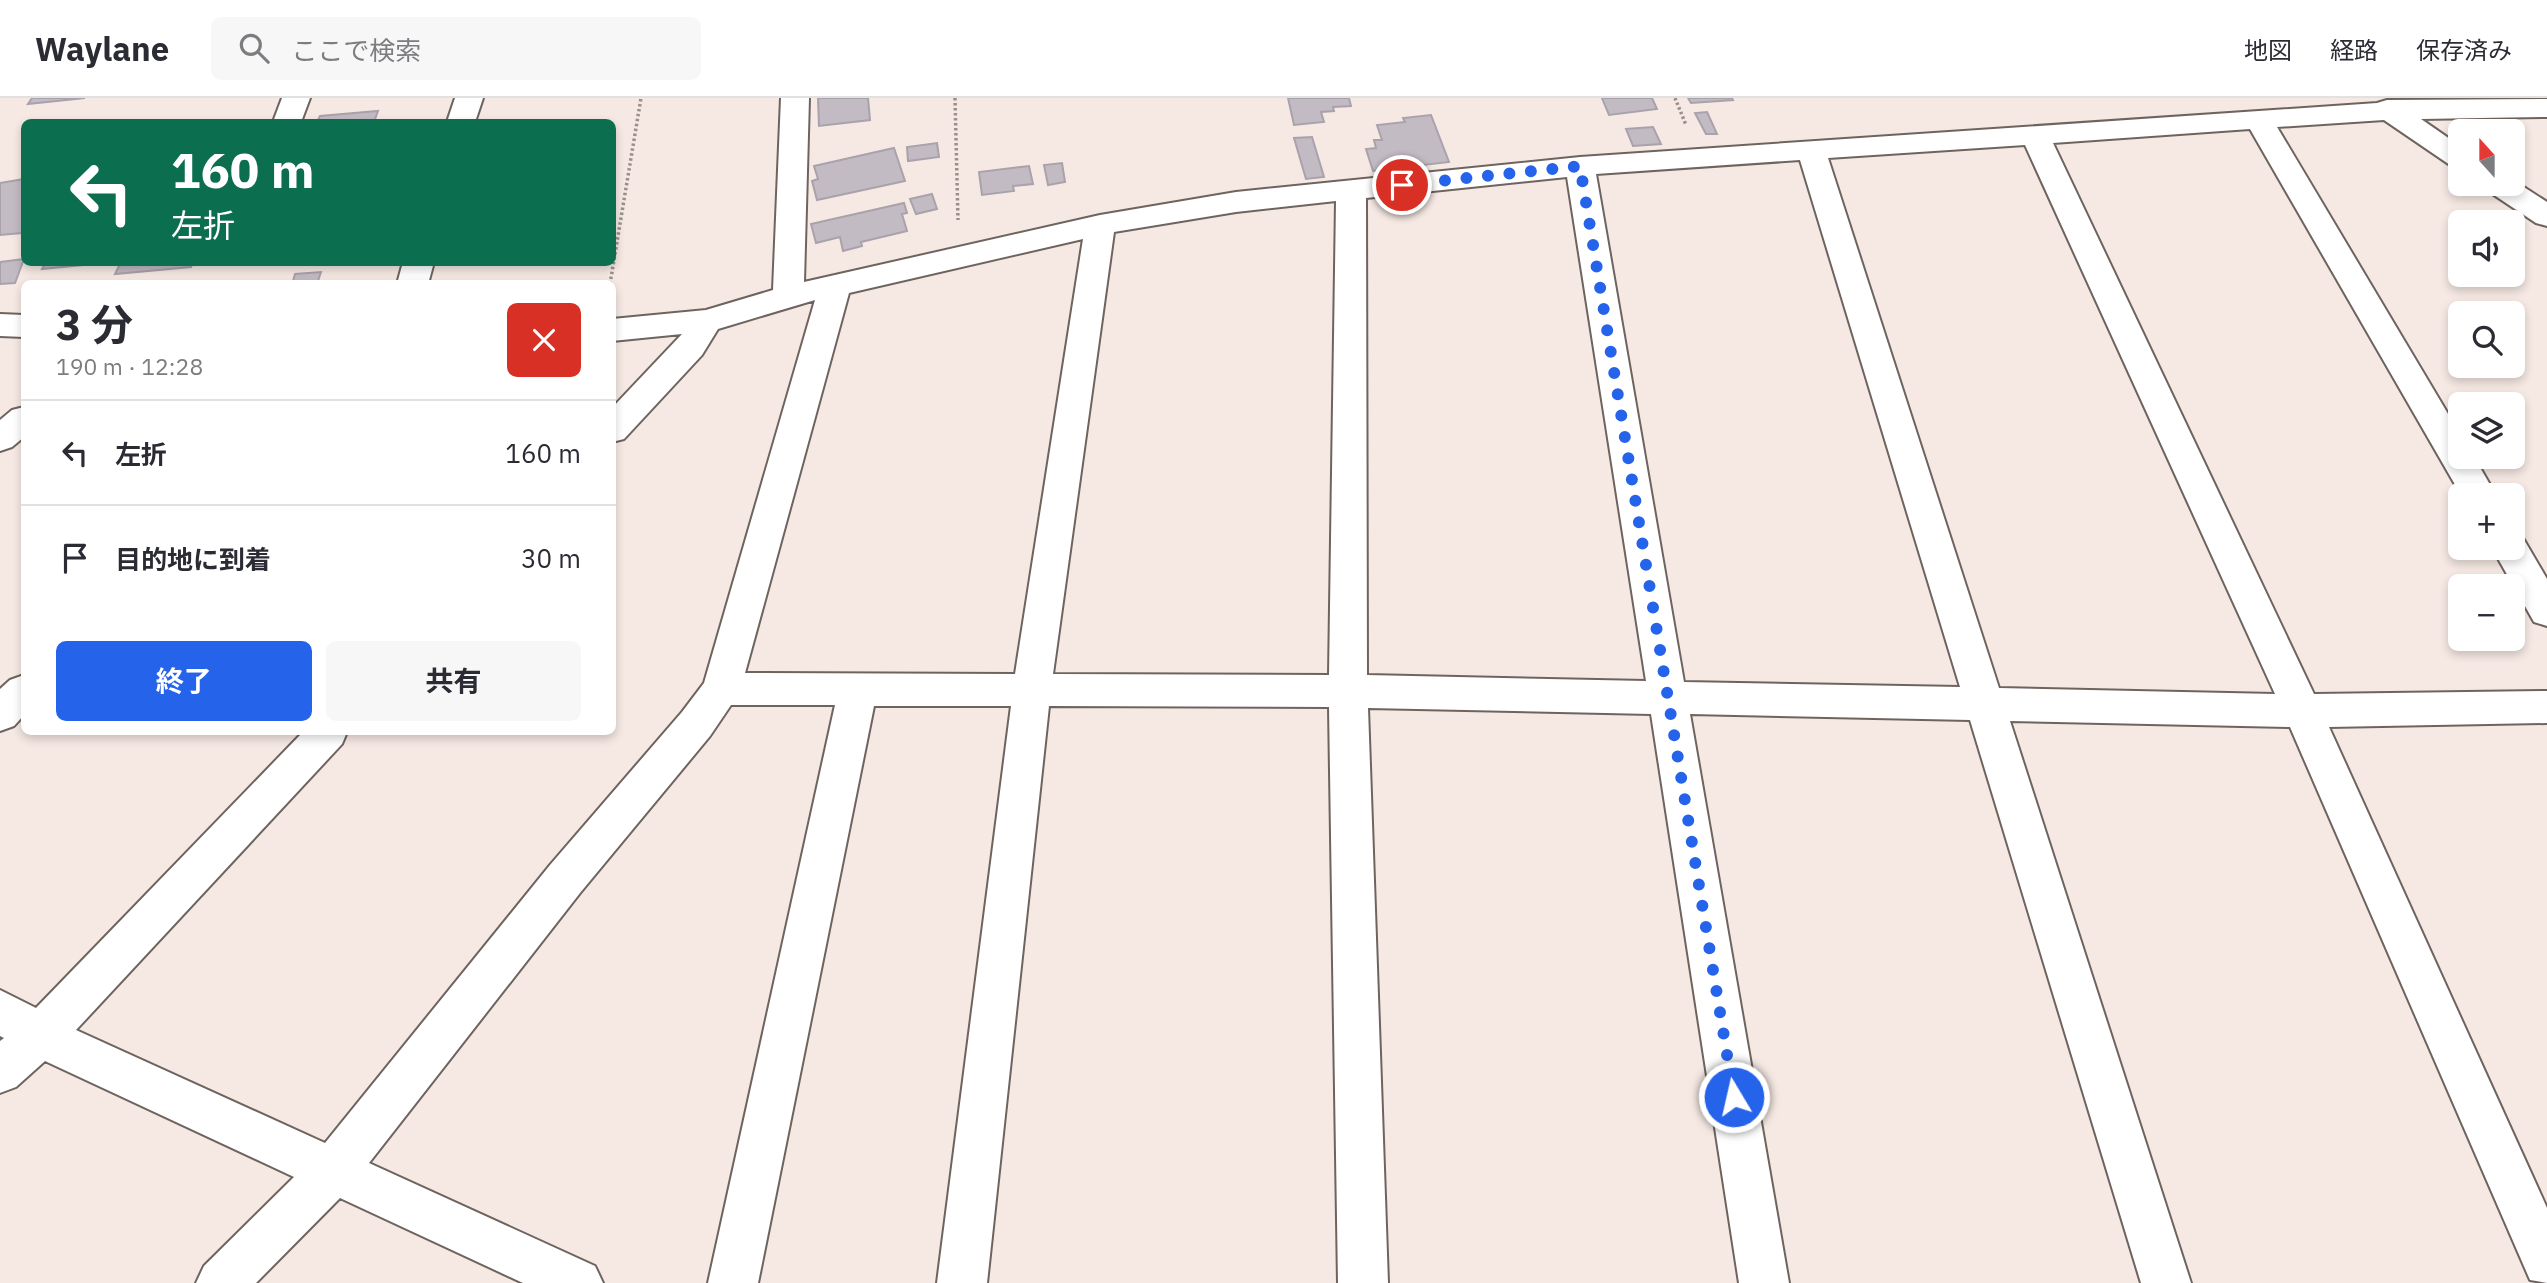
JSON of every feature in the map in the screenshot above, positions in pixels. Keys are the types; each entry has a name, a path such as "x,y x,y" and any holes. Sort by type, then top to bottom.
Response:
{"street":[{"path":"288,119 296,98"},
{"path":"462,119 469,98"},
{"path":"789,296 795,98"},
{"path":"616,330 707,321 789,296 1100,225 1236,202 1580,166 2259,120 2380,105 2547,108"},
{"path":"2380,105 2448,151"},
{"path":"2259,120 2472,483"},
{"path":"2035,135 2302,711 2547,1263"},
{"path":"1811,150 2166,1283"},
{"path":"1580,166 1764,1283"},
{"path":"1351,190 1348,691 1363,1283"},
{"path":"2516,196 2547,216"},
{"path":"962,1283 1032,689 1100,225"},
{"path":"221,1283 333,1171 565,879 696,724 721,689 835,286"},
{"path":"616,426 691,346 707,321"},
{"path":"0,324 21,326"},
{"path":"0,438 21,421"},
{"path":"2517,560 2547,611"},
{"path":"721,689 1348,691 2302,711 2547,708"},
{"path":"733,1283 858,689"},
{"path":"0,714 21,694"},
{"path":"0,1071 40,1036 325,735"},
{"path":"0,1011 40,1036 575,1282"}],"path":[{"path":"616,247 640,98"},
{"path":"954,98 959,257"}],"building":[{"path":"32,98 85,98 28,104"},
{"path":"818,98 868,98 870,120 819,126"},
{"path":"1288,98 1349,98 1351,106 1333,107 1334,111 1321,112 1324,122 1294,125"},
{"path":"1602,98 1652,98 1657,109 1609,115"},
{"path":"1688,98 1732,98 1733,100 1691,103"},
{"path":"378,111 375,119 318,119 320,116"},
{"path":"1707,112 1717,134 1706,134 1695,113"},
{"path":"1431,115 1449,162 1373,171 1366,149 1376,148 1374,140 1382,140 1377,125 1405,122 1403,118"},
{"path":"1653,127 1661,144 1633,146 1626,129"},
{"path":"1312,137 1324,177 1306,179 1294,138"},
{"path":"937,143 939,157 908,161 907,147"},
{"path":"894,148 905,181 817,200 812,181 818,179 814,166"},
{"path":"1062,163 1065,182 1048,185 1044,165"},
{"path":"1029,166 1033,184 1013,186 1014,191 982,195 979,172"},
{"path":"21,180 21,233 0,235 0,183"},
{"path":"932,194 937,209 916,214 910,199"},
{"path":"904,203 907,213 902,214 907,231 861,242 862,246 843,251 840,237 816,243 811,224"},
{"path":"21,259 15,283 0,284 0,262"},
{"path":"44,266 73,266 42,269"},
{"path":"119,266 191,266 191,267 115,274"},
{"path":"321,272 318,280 293,280 295,274"}],"route":[{"path":"1402,185 1580,166 1734,1097"}]}
